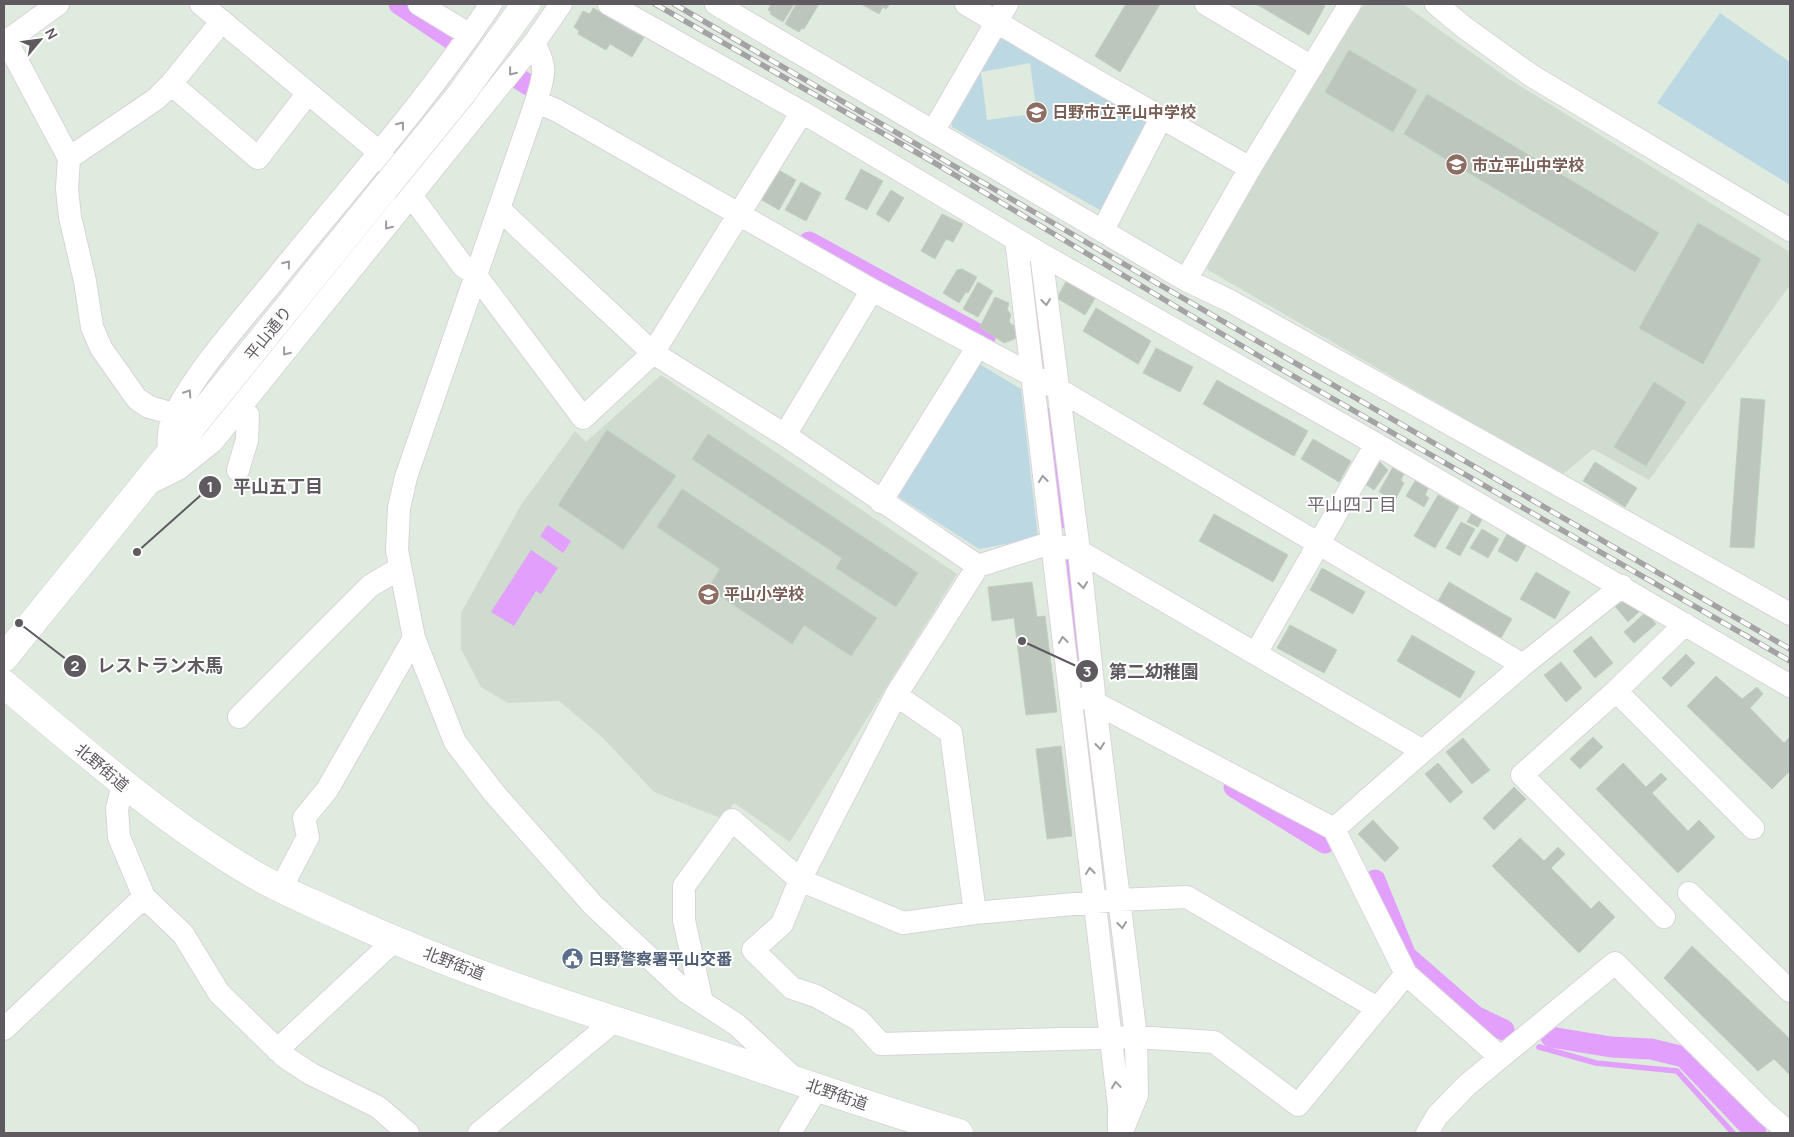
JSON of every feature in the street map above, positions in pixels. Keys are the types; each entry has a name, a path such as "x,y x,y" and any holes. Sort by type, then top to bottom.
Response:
{"main road":[{"name":"平山通り","path":"4,658 462,93 526,4"},
{"name":"北野街道","path":"4,684 123,784 187,832 256,876 281,888 396,940 614,1021 959,1133"}],"street":[{"path":"58,4 5,42 69,158 67,189 70,217 85,281 92,327 101,348 137,399 150,407 174,414"},
{"path":"201,4 379,152 463,266 475,274 583,418 653,353 802,112"},
{"path":"419,4 470,35"},
{"path":"169,454 168,434 174,414 216,352 379,152 470,35 491,4"},
{"path":"142,488 178,469 205,448 241,409 534,43 561,4"},
{"path":"609,4 802,112 1041,254 1376,444 1622,586 1790,686"},
{"path":"716,4 934,130 1186,280 1230,301 1790,614"},
{"path":"1206,4 1312,67"},
{"path":"1186,280 1250,168 1350,4"},
{"path":"1436,4 1465,28 1532,76 1790,230"},
{"path":"973,6 1001,12 1161,118 1250,168"},
{"path":"934,130 1001,12"},
{"path":"69,158 156,99 171,84 222,21"},
{"path":"534,43 543,61 544,68 536,102 406,477 399,508 397,550 414,638 455,742 471,764 593,905 685,991 737,1025 808,1084 790,1133"},
{"path":"171,84 258,158 308,92"},
{"path":"536,102 556,110 737,215 872,290 1058,389 1523,665"},
{"path":"1103,230 1161,118"},
{"path":"499,209 653,353 784,435 978,566"},
{"path":"1016,239 1050,543 1119,1106 1120,1133"},
{"path":"1041,254 1079,552 1118,900 1136,1037 1137,1095 1120,1133"},
{"path":"784,435 826,362 872,290"},
{"path":"881,502 978,346"},
{"path":"238,470 249,426 248,415 241,409"},
{"path":"1256,653 1376,444"},
{"path":"1406,974 1298,1105 1214,1042 1136,1037 881,1044 859,1020 816,996 792,988 753,950 782,924 800,880 896,695 978,566 1050,543 1079,552 1423,751"},
{"path":"239,717 370,586 400,568"},
{"path":"1334,829 1523,665 1622,586"},
{"path":"1664,917 1522,775 1616,691 1685,624"},
{"path":"281,888 308,837 304,818 327,790 414,638"},
{"path":"1069,686 1095,704 1334,829 1406,974 1500,1057"},
{"path":"1616,691 1753,828"},
{"path":"896,695 951,733 975,913"},
{"path":"123,784 117,809 119,837 144,897 183,934 219,993 278,1050 311,1074 378,1107 408,1133"},
{"path":"702,1002 684,920 684,886 732,820 800,880 903,923 975,913 1094,902 1187,897 1377,1008"},
{"path":"1689,893 1790,991"},
{"path":"4,1029 144,897"},
{"path":"278,1050 396,940"},
{"path":"1427,1133 1437,1116 1454,1097 1615,963 1766,1113 1790,1133"},
{"path":"479,1133 614,1021"}],"shaded area":[{"name":"市立平山中学校","path":"1364,4 1403,4 1509,79 1790,252 1790,285 1649,480 1593,449 1562,475 1208,270 1206,260"},
{"path":"1720,13 1790,62 1790,185 1657,103"},
{"path":"1003,37 1148,119 1149,125 1106,207 1100,210 952,127 952,120 999,39","holes":["1030,63 1035,100 1032,114 987,120 981,72"]},
{"path":"978,363 1021,389 1038,538 979,549 894,494"},
{"name":"平山小学校","path":"661,375 957,574 790,842 734,803 723,819 654,792 602,737 559,701 508,703 481,687 461,649 461,613 521,505 575,431 586,442"},
{"path":"548,525 571,541 563,553 540,536"},
{"path":"531,550 558,568 541,594 536,591 514,626 491,612"}],"building":[{"path":"771,4 794,4 783,22 770,14 771,12 768,10"},
{"path":"796,4 819,4 804,29 802,28 799,32 785,24"},
{"path":"861,4 890,4 886,9 883,7 879,14"},
{"path":"1126,4 1160,4 1120,72 1095,56"},
{"path":"1256,4 1321,4 1325,6 1309,35"},
{"path":"593,8 639,35 641,32 646,34 632,57 610,44 606,50 578,34 579,31 574,27 583,11 590,14"},
{"path":"1349,50 1417,90 1393,132 1325,92"},
{"path":"1427,94 1659,233 1635,272 1404,134"},
{"path":"777,169 796,180 779,210 760,199"},
{"path":"861,169 883,181 867,210 845,199"},
{"path":"801,182 821,193 806,221 785,210"},
{"path":"891,190 904,198 889,222 876,214"},
{"path":"942,214 963,224 953,242 946,239 935,259 921,251"},
{"path":"1698,223 1761,259 1703,364 1639,328"},
{"path":"962,269 977,277 968,293 966,292 959,303 943,293 957,270"},
{"path":"1068,278 1097,295 1085,315 1057,298"},
{"path":"978,282 993,291 978,317 963,309"},
{"path":"995,297 1009,303 1007,310 1011,314 1009,322 1014,326 1017,338 1004,343 980,327"},
{"path":"1096,308 1151,341 1138,364 1083,331"},
{"path":"1156,348 1193,367 1180,392 1143,373"},
{"path":"1217,380 1308,431 1294,456 1203,404"},
{"path":"1654,382 1686,402 1646,466 1614,447"},
{"path":"1741,398 1765,400 1754,548 1730,547"},
{"path":"607,430 676,476 623,549 558,505"},
{"path":"708,434 918,573 896,607 836,568 842,558 692,459"},
{"path":"1313,439 1351,461 1339,482 1301,459"},
{"path":"1378,460 1388,470 1374,490 1362,482"},
{"path":"1595,462 1637,488 1625,507 1583,481"},
{"path":"1393,467 1404,474 1401,480 1404,483 1395,500 1379,492"},
{"path":"1416,479 1429,487 1425,495 1429,498 1424,507 1406,496"},
{"path":"682,489 877,618 851,656 804,625 792,644 708,588 720,569 657,527"},
{"path":"1438,495 1459,507 1435,548 1414,536"},
{"path":"1472,513 1482,519 1478,527 1467,522"},
{"path":"1214,514 1288,555 1273,582 1199,541"},
{"path":"1461,522 1475,529 1460,556 1446,548"},
{"path":"1482,529 1499,539 1488,558 1470,548"},
{"path":"1508,532 1526,546 1517,562 1498,551"},
{"path":"1322,568 1365,592 1353,614 1310,590"},
{"path":"1536,572 1570,592 1555,619 1520,599"},
{"path":"1032,582 1037,617 1045,616 1057,712 1026,715 1014,618 992,621 988,587"},
{"path":"1449,582 1512,619 1501,638 1438,601"},
{"path":"1618,601 1621,603 1624,601 1629,606 1634,604 1640,611 1628,622 1614,605"},
{"path":"1646,612 1656,624 1634,643 1624,632"},
{"path":"1290,625 1337,650 1324,673 1277,648"},
{"path":"1412,635 1475,672 1460,698 1397,661"},
{"path":"1591,636 1613,663 1595,678 1573,651"},
{"path":"1686,654 1695,663 1671,687 1662,678"},
{"path":"1561,662 1582,688 1566,702 1544,675"},
{"path":"1716,676 1742,699 1757,687 1763,694 1750,708 1784,743 1790,737 1790,771 1772,789 1687,706"},
{"path":"1593,737 1603,747 1580,769 1570,759"},
{"path":"1463,738 1490,770 1472,784 1446,752"},
{"path":"1061,746 1072,836 1047,839 1036,749"},
{"path":"1438,763 1463,792 1450,803 1425,774"},
{"path":"1623,763 1646,787 1661,773 1667,779 1652,793 1688,831 1699,820 1715,837 1678,873 1596,789"},
{"path":"1514,787 1526,799 1494,830 1483,818"},
{"path":"1373,820 1399,848 1385,862 1358,834"},
{"path":"1520,838 1544,861 1558,847 1565,854 1551,868 1591,909 1599,901 1615,917 1579,953 1492,866"},
{"path":"1692,946 1790,1039 1790,1075 1774,1059 1758,1071 1664,978"}],"waterway":[{"path":"399,4 454,41"},
{"path":"519,79 532,87"},
{"path":"809,242 985,338"},
{"path":"1049,418 1061,518"},
{"path":"1067,563 1078,658"},
{"path":"1234,787 1325,843"},
{"path":"1375,880 1406,956 1475,1016 1504,1030"},
{"path":"1551,1037 1611,1047 1651,1049 1684,1057 1756,1133"},
{"path":"1539,1047 1596,1063 1677,1071 1733,1133"}],"railway":[{"path":"655,4 928,159 1269,362 1790,661"},
{"path":"674,4 1790,649"}],"place":[{"name":"日野市立平山中学校","path":"1036,112"},
{"name":"市立平山中学校","path":"1456,165"},
{"name":"平山五丁目","path":"137,552"},
{"name":"平山小学校","path":"708,594"},
{"name":"レストラン木馬","path":"19,623"},
{"name":"第二幼稚園","path":"1022,641"},
{"name":"日野警察署平山交番","path":"572,959"}],"district":[{"name":"平山四丁目","path":"1352,505"}]}
